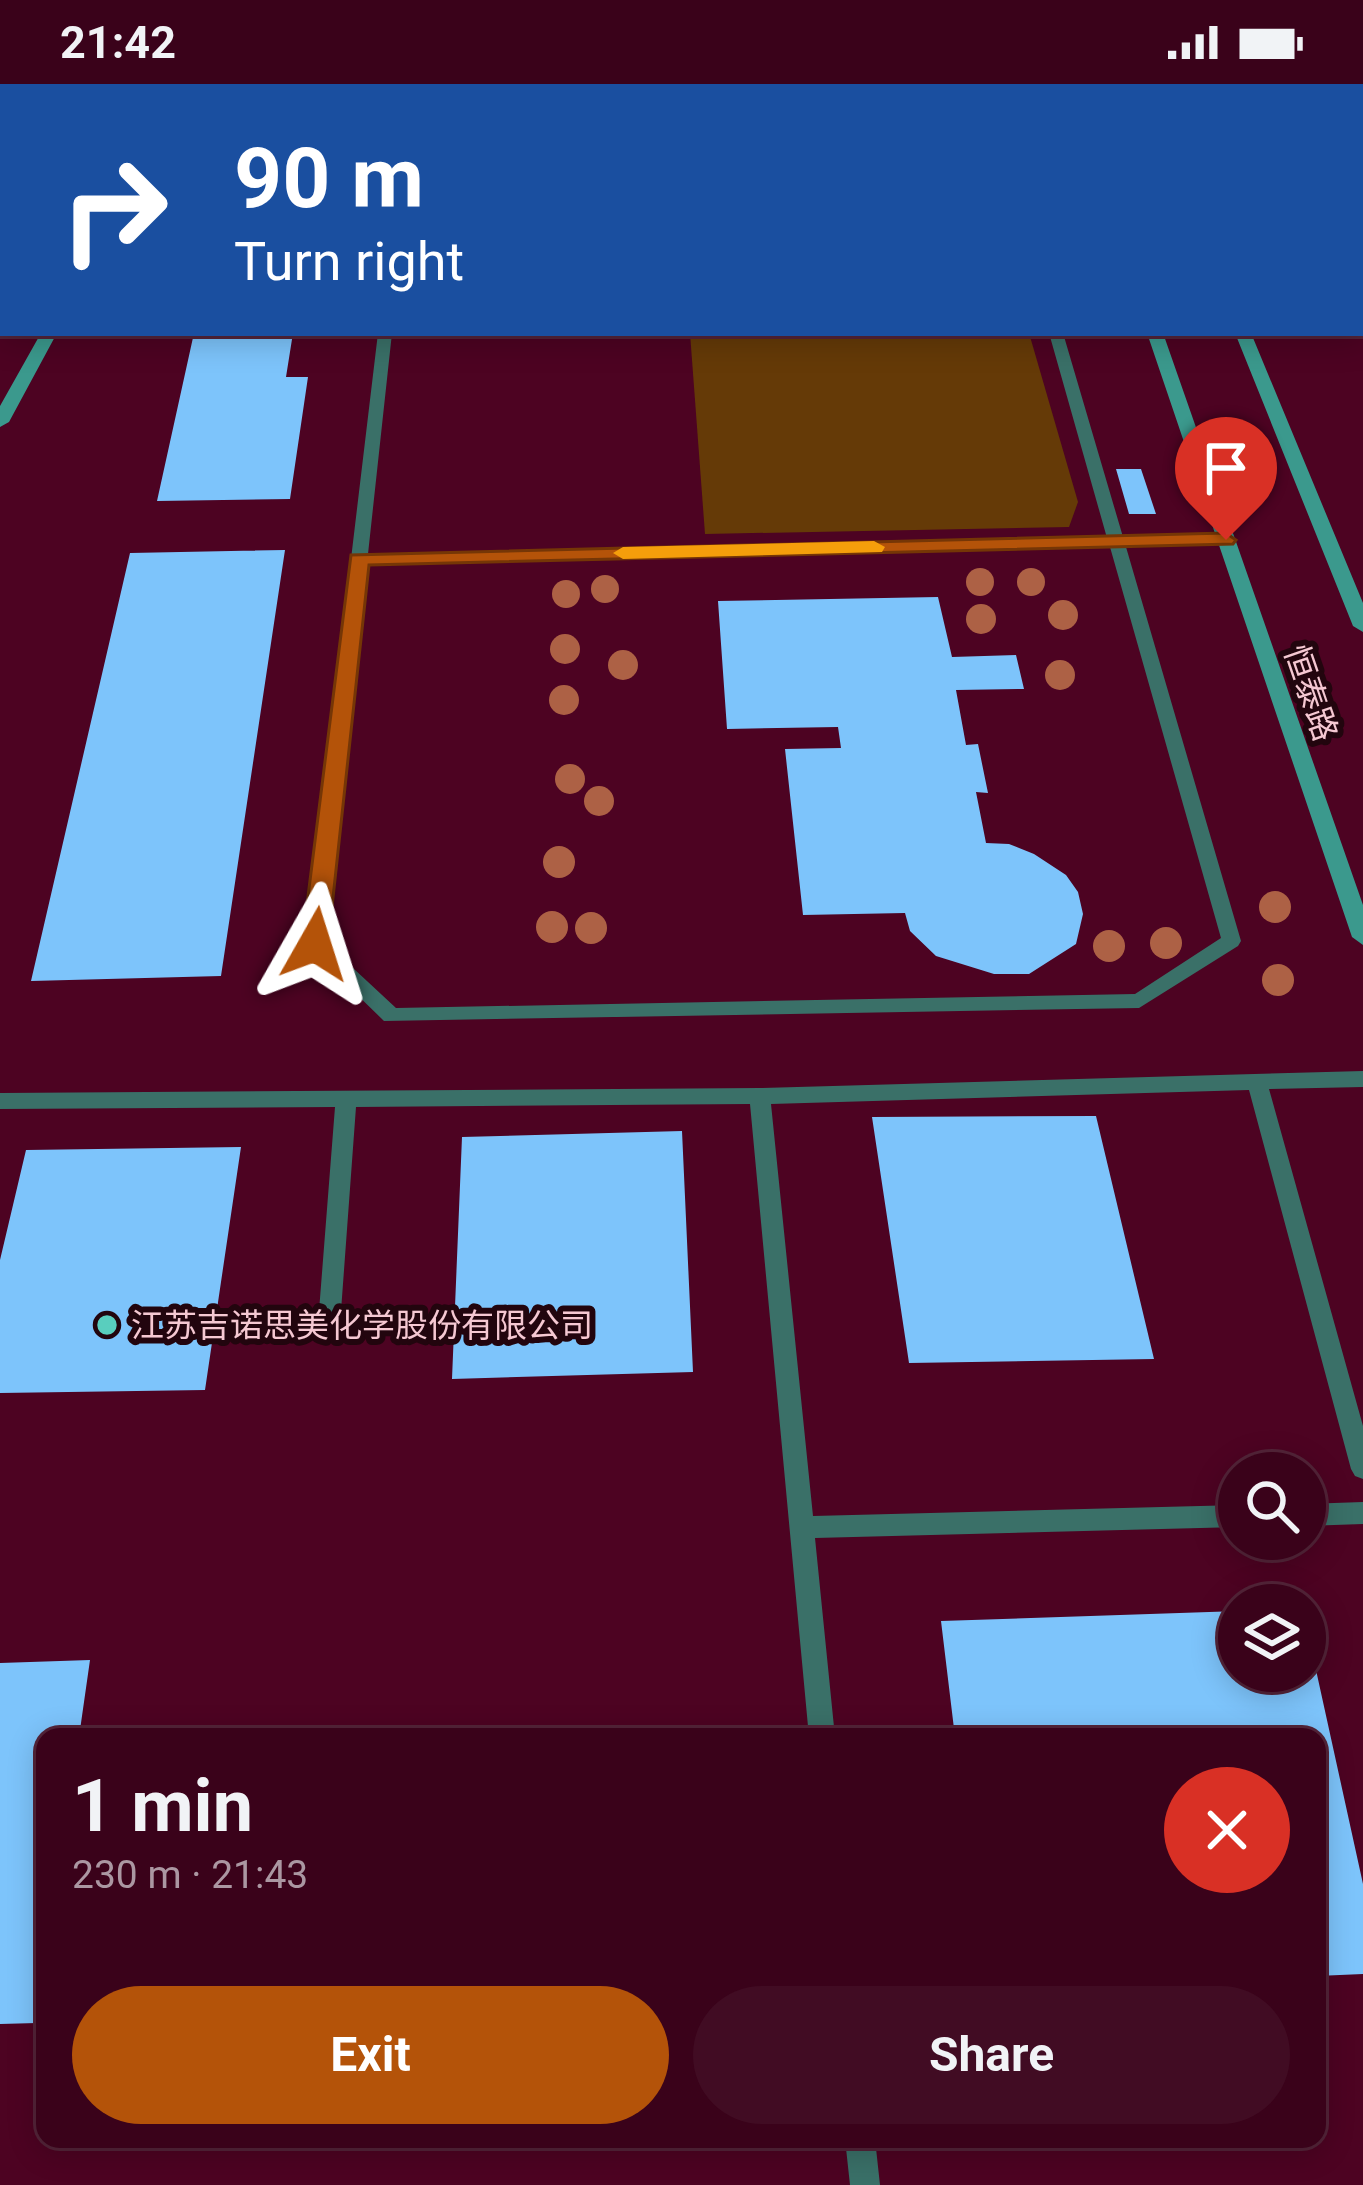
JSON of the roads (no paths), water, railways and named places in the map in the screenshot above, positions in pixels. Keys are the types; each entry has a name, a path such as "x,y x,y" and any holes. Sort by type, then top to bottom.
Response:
{"street":[{"path":"0,422 47,336"},
{"name":"恒泰路","path":"1156,336 1363,938"},
{"path":"1245,336 1363,626"}],"lane":[{"path":"385,336 315,944 391,1016 1139,1001 1231,941 1057,336"},
{"path":"359,559 1226,540"},
{"path":"0,1101 760,1096 1363,1079"},
{"path":"1257,1083 1363,1469"},
{"path":"760,1096 821,1728"},
{"path":"331,1311 346,1100"},
{"path":"1326,1515 1363,1514"},
{"path":"802,1527 1218,1517"},
{"path":"861,2148 865,2185"}],"place":[{"name":"江苏吉诺思美化学股份有限公司","path":"107,1325"}]}
